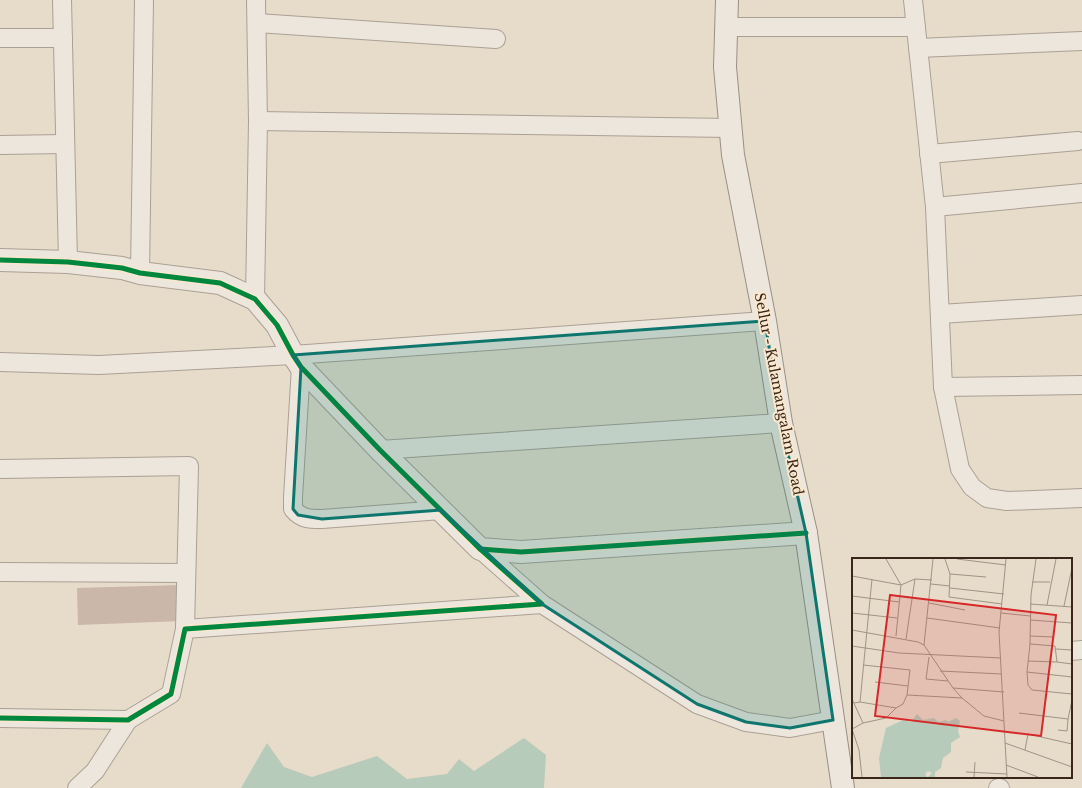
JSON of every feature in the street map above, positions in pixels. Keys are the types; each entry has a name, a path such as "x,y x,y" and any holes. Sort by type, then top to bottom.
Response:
{"street":[{"path":"62,0 68,262"},
{"path":"140,273 144,0"},
{"path":"255,299 258,121 256,0"},
{"name":"Sellur - Kulamangalam Road","path":"727,0 725,67 733,155 765,320 781,423 806,533 843,788"},
{"path":"913,0 935,207 943,387 960,469 972,487 987,498 1007,501 1082,498"},
{"path":"257,23 496,39"},
{"path":"726,27 916,27"},
{"path":"0,38 63,38"},
{"path":"918,48 1082,41"},
{"path":"258,121 730,128"},
{"path":"929,154 1078,141"},
{"path":"0,145 65,144"},
{"path":"935,207 1082,193"},
{"path":"0,260 68,262 122,268 140,273 220,283 255,299 277,324 297,361 380,450 480,549 542,604 697,704 746,722 790,728 833,720"},
{"path":"940,314 1082,305"},
{"path":"0,362 100,365 297,361 765,320"},
{"path":"297,361 293,509 307,519 440,510"},
{"path":"943,387 1082,385"},
{"path":"380,450 781,423"},
{"path":"0,469 189,466 185,629 171,694 128,720 95,771 77,788"},
{"path":"480,549 521,552 806,533"},
{"path":"0,572 186,573"},
{"path":"185,629 542,604"},
{"path":"1072,651 1082,650"},
{"path":"0,718 128,720"}],"highlighted area":[{"path":"765,321 781,423 806,533 833,720 790,728 746,722 697,704 542,604 441,510 322,519 298,515 293,509 293,497 301,367 293,355"}],"shaded area":[{"path":"524,738 546,755 544,788 241,788 267,743 284,767 312,777 377,756 407,779 447,774 459,759 474,771"}],"building":[{"path":"180,585 181,621 78,625 77,588"}],"cycle path":[{"path":"0,260 68,262 122,268 140,273 220,283 255,299 277,325 301,367 380,450 480,549 521,552 806,533"},
{"path":"0,718 128,720 171,694 185,629 542,604 480,549"}]}
